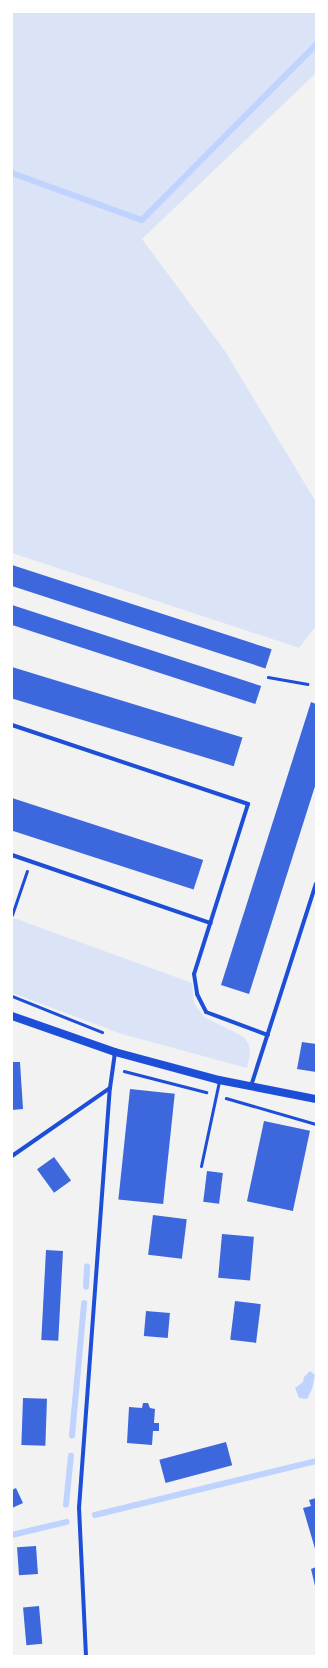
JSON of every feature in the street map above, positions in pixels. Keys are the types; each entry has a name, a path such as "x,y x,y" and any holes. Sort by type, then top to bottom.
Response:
{"main road":[{"path":"12,1016 115,1052 219,1080 316,1099"}],"street":[{"path":"12,725 248,804 194,974 197,994 206,1012 268,1035"},
{"path":"12,855 211,923"},
{"path":"250,1086 268,1035 316,884"},
{"path":"86,1656 79,1508 110,1088 115,1052"},
{"path":"12,1156 110,1088"}],"lane":[{"path":"201,1166 219,1080"}],"path":[{"path":"268,677 307,684"},
{"path":"12,915 31,861"},
{"path":"12,996 104,1032"},
{"path":"216,1095 316,1124"}],"shaded area":[{"path":"12,12 316,12 316,73 142,239 225,351 316,502 316,626 299,648 12,553"},
{"path":"14,918 192,983 194,1003 204,1017 244,1037 249,1045 250,1055 247,1068 122,1034 12,993 12,922"}],"water":[{"path":"310,1371 315,1375 312,1389 307,1399 299,1398 295,1388 303,1382 304,1377"}],"building":[{"path":"12,565 272,649 265,668 12,586"},
{"path":"12,605 261,686 255,704 12,625"},
{"path":"12,667 242,737 234,766 12,698"},
{"path":"311,702 316,704 316,783 249,994 221,985"},
{"path":"12,798 203,860 194,890 12,831"},
{"path":"302,1042 316,1044 316,1072 297,1069"},
{"path":"12,1062 20,1062 23,1109 12,1110"},
{"path":"130,1089 175,1094 163,1204 118,1199"},
{"path":"264,1121 310,1131 293,1211 247,1201"},
{"path":"54,1157 71,1180 54,1193 37,1169"},
{"path":"207,1171 223,1173 219,1204 203,1202"},
{"path":"153,1215 187,1219 182,1259 148,1255"},
{"path":"222,1234 254,1237 250,1281 218,1278"},
{"path":"46,1250 63,1251 58,1341 41,1340"},
{"path":"235,1301 261,1304 256,1343 230,1340"},
{"path":"146,1311 170,1313 168,1338 144,1336"},
{"path":"23,1398 47,1399 45,1446 21,1445"},
{"path":"143,1403 148,1403 150,1408 155,1409 154,1423 159,1423 159,1431 153,1431 152,1445 127,1443 129,1407 142,1408"},
{"path":"226,1442 232,1465 166,1483 159,1460"},
{"path":"16,1488 23,1503 12,1508 12,1490"},
{"path":"316,1498 316,1552 303,1508 311,1506 309,1500"},
{"path":"36,1546 38,1574 19,1575 17,1547"},
{"path":"316,1567 316,1586 315,1586 311,1569"},
{"path":"39,1606 42,1644 26,1645 23,1607"}],"waterway":[{"path":"12,173 142,220 316,45"},
{"path":"86,1287 87,1267"},
{"path":"72,1436 84,1304"},
{"path":"66,1505 71,1456"},
{"path":"95,1515 316,1461"},
{"path":"12,1535 66,1522"}]}
